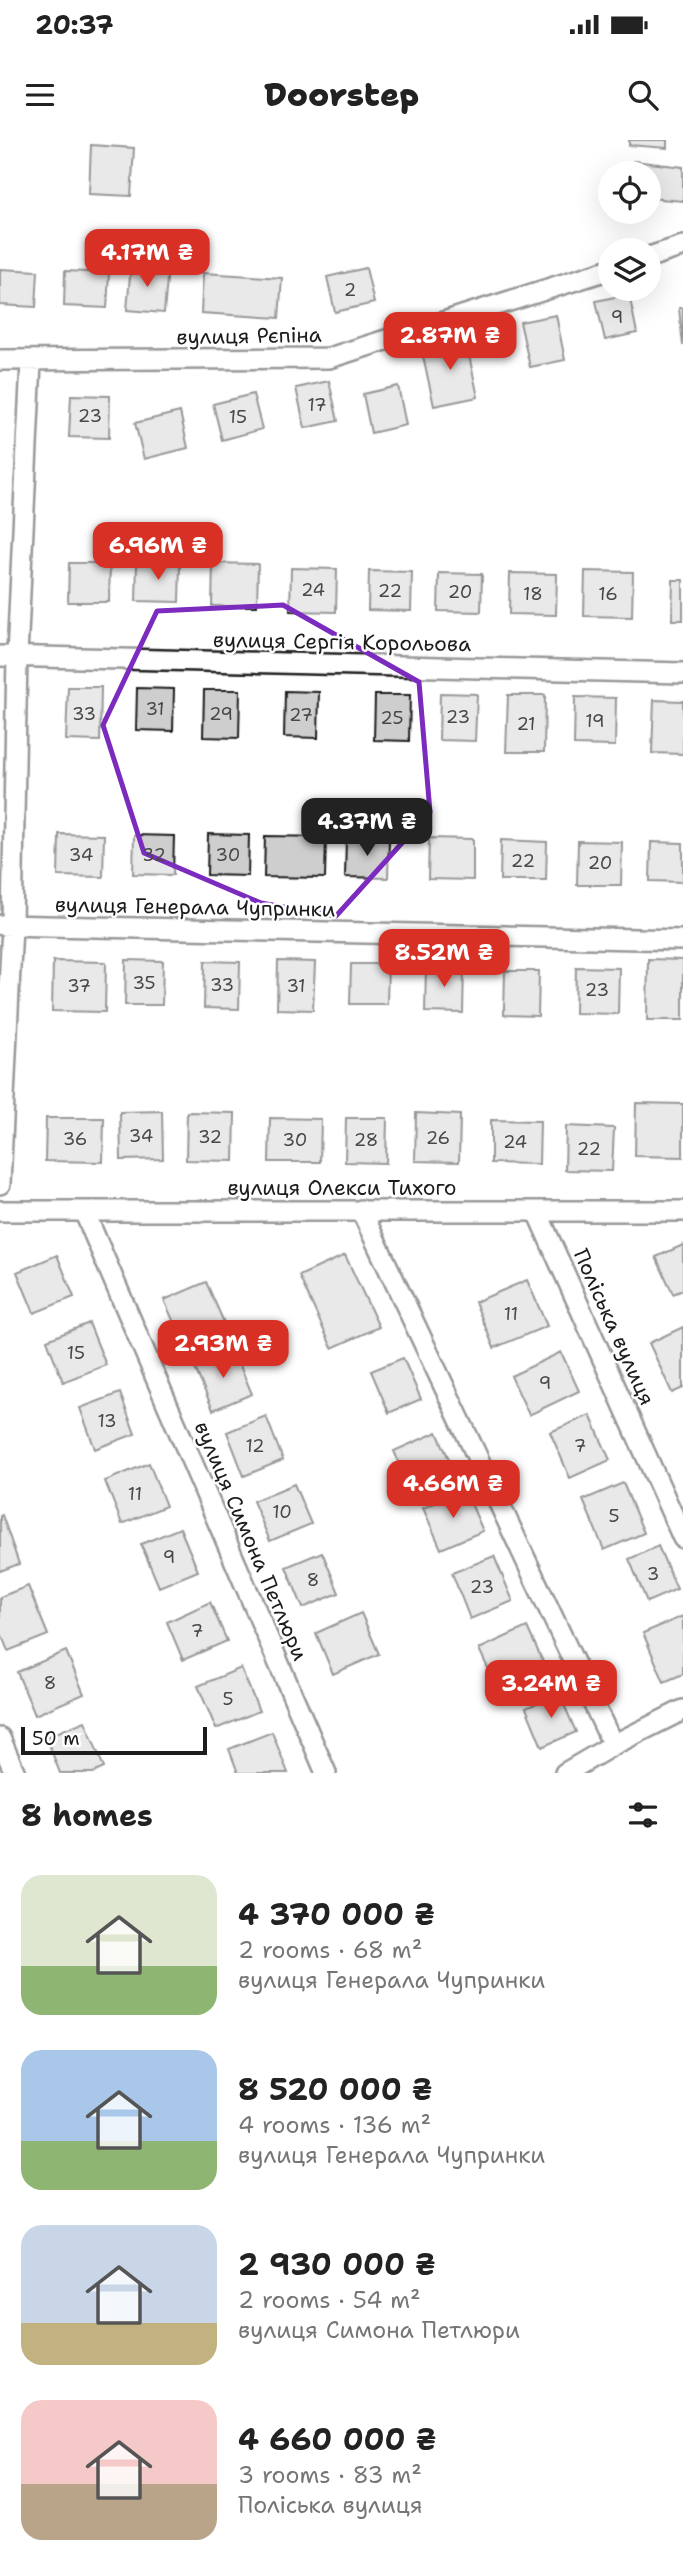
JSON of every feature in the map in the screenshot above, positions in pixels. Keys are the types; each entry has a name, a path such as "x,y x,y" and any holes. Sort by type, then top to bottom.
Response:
{"street":[{"path":"661,253 683,246"},
{"name":"вулиця Рєпіна","path":"0,360 32,362 329,358 598,273"},
{"path":"0,1184 8,656 32,362"},
{"name":"вулиця Сергія Корольова","path":"8,656 683,673"},
{"name":"вулиця Генерала Чупринки","path":"6,925 683,940"},
{"path":"361,1210 613,1745"},
{"name":"вулиця Олекси Тихого","path":"0,1211 683,1211"},
{"name":"вулиця Симона Петлюри","path":"84,1211 326,1773"},
{"name":"Поліська вулиця","path":"537,1212 683,1538"},
{"path":"565,1773 683,1710"},
{"path":"0,1738 15,1773"}],"highlighted area":[{"path":"283,605 419,682 430,812 336,916 261,903 144,853 103,725 157,611"}],"building":[{"path":"629,140 667,140 667,148 629,145"},
{"path":"91,145 134,148 131,196 89,194"},
{"path":"661,164 683,167 683,201 661,199"},
{"path":"131,264 168,268 164,313 127,310"},
{"path":"366,268 374,303 335,312 327,277"},
{"path":"0,269 38,271 36,307 0,305"},
{"path":"65,271 109,273 107,308 64,306"},
{"path":"203,273 282,278 279,318 201,313"},
{"path":"596,301 630,301 637,333 605,340"},
{"path":"679,308 683,308 683,346"},
{"path":"556,315 565,360 530,367 520,322"},
{"path":"465,337 478,397 434,406 421,347"},
{"path":"329,381 338,421 305,428 296,388"},
{"path":"398,386 406,425 371,433 363,394"},
{"path":"253,394 262,429 222,440 213,404"},
{"path":"71,395 110,396 109,438 69,437"},
{"path":"180,412 188,448 144,459 135,423"},
{"path":"69,563 110,563 109,602 68,602"},
{"path":"137,563 180,563 179,602 136,601"},
{"path":"213,563 258,564 257,606 212,606"},
{"path":"291,568 337,569 336,612 290,611"},
{"path":"369,571 412,572 411,611 368,610"},
{"path":"585,571 633,572 632,617 584,616"},
{"path":"439,573 482,574 481,612 438,611"},
{"path":"510,573 557,574 556,615 509,614"},
{"path":"673,580 683,580 683,620 672,620"},
{"path":"68,687 101,687 100,741 66,740"},
{"path":"137,688 174,689 173,731 136,730"},
{"path":"204,690 240,690 239,738 203,737"},
{"path":"285,691 319,692 318,738 284,737"},
{"path":"440,693 477,694 475,741 439,740"},
{"path":"375,695 410,695 409,741 374,740"},
{"path":"508,695 545,695 544,752 506,752"},
{"path":"575,697 616,698 615,746 574,745"},
{"path":"654,700 683,701 683,754 652,753"},
{"path":"59,834 104,835 103,877 58,876"},
{"path":"208,834 249,835 248,876 207,875"},
{"path":"134,835 174,836 173,875 133,874"},
{"path":"265,836 326,837 325,878 264,877"},
{"path":"346,838 389,839 388,878 345,877"},
{"path":"429,838 473,839 473,880 428,879"},
{"path":"501,840 547,842 546,880 500,880"},
{"path":"578,841 622,842 621,885 577,885"},
{"path":"651,842 683,843 683,882 650,881"},
{"path":"648,959 683,960 683,1020 647,1020"},
{"path":"126,960 163,961 162,1005 125,1005"},
{"path":"53,961 106,962 105,1012 52,1011"},
{"path":"205,961 240,962 239,1009 204,1008"},
{"path":"278,961 315,962 313,1010 277,1009"},
{"path":"351,964 388,964 387,1004 350,1004"},
{"path":"426,965 464,966 463,1013 425,1012"},
{"path":"576,967 619,968 618,1014 575,1013"},
{"path":"505,971 539,971 538,1016 504,1015"},
{"path":"636,1103 683,1104 683,1157 635,1156"},
{"path":"162,1111 163,1159 121,1160 120,1112"},
{"path":"187,1112 235,1113 234,1161 186,1160"},
{"path":"416,1113 460,1115 459,1162 415,1161"},
{"path":"46,1118 104,1118 103,1162 45,1161"},
{"path":"270,1118 321,1119 320,1162 269,1162"},
{"path":"346,1118 387,1118 386,1163 345,1162"},
{"path":"491,1120 540,1121 539,1164 491,1163"},
{"path":"566,1126 614,1128 612,1171 565,1170"},
{"path":"683,1245 683,1290 673,1294 656,1257"},
{"path":"57,1255 74,1297 34,1313 17,1272"},
{"path":"345,1255 379,1327 332,1348 299,1276"},
{"path":"527,1280 547,1326 494,1348 475,1302"},
{"path":"206,1282 226,1327 184,1345 164,1300"},
{"path":"89,1323 106,1365 63,1382 47,1340"},
{"path":"683,1327 683,1388 672,1393 649,1343"},
{"path":"233,1349 252,1394 213,1410 194,1366"},
{"path":"561,1352 579,1391 529,1415 511,1376"},
{"path":"403,1358 421,1399 389,1413 371,1371"},
{"path":"120,1393 135,1434 95,1449 80,1408"},
{"path":"590,1415 610,1460 570,1478 550,1432"},
{"path":"266,1416 283,1460 244,1476 227,1432"},
{"path":"437,1432 455,1473 411,1492 394,1451"},
{"path":"149,1463 166,1506 122,1524 105,1481"},
{"path":"623,1483 644,1533 604,1550 583,1500"},
{"path":"294,1484 311,1524 270,1541 253,1501"},
{"path":"465,1490 483,1531 441,1549 423,1508"},
{"path":"2,1515 19,1564 0,1571 0,1516"},
{"path":"180,1528 198,1571 159,1587 141,1544"},
{"path":"658,1546 677,1589 647,1602 629,1559"},
{"path":"322,1552 339,1593 303,1608 286,1567"},
{"path":"494,1556 513,1601 470,1619 452,1573"},
{"path":"28,1586 48,1635 8,1651 0,1631 0,1597"},
{"path":"210,1602 227,1641 183,1660 167,1622"},
{"path":"361,1613 379,1654 333,1674 316,1633"},
{"path":"683,1616 683,1674 664,1682 643,1633"},
{"path":"527,1627 544,1664 496,1686 479,1649"},
{"path":"66,1651 84,1694 35,1715 17,1672"},
{"path":"241,1668 259,1711 216,1729 198,1686"},
{"path":"559,1693 576,1732 542,1747 526,1708"},
{"path":"85,1721 104,1768 93,1773 60,1773 46,1737"},
{"path":"272,1732 288,1773 238,1773 229,1749"}]}
